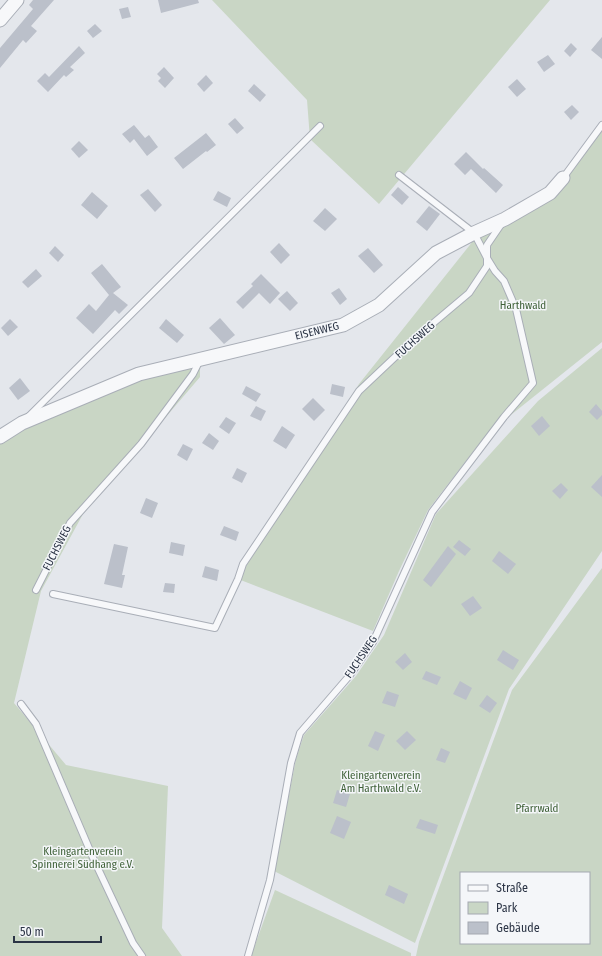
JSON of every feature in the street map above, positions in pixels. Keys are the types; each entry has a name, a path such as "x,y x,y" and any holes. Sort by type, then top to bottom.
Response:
{"street":[{"path":"0,20 17,0"},
{"name":"EISENWEG","path":"0,437 22,423 139,374 343,325 379,305 436,253 505,219 550,193 563,178"}],"lane":[{"name":"EISENWEG","path":"563,178 602,125"},
{"path":"22,423 320,126"},
{"path":"399,175 474,233 487,258"},
{"path":"487,258 487,245 505,219"},
{"name":"FUCHSWEG","path":"248,956 270,880 291,763 300,733 350,675 373,642 432,512 504,417 533,383 516,309 504,281 495,271 487,258"},
{"name":"FUCHSWEG","path":"53,594 215,628 238,579 243,564 359,391 412,341 469,293 487,266 487,258"},
{"name":"FUCHSWEG","path":"36,590 70,523 141,444 193,374 200,359"},
{"path":"21,704 36,724 94,860 133,943 142,956"}],"green space":[{"path":"212,0 550,0 379,204 310,139 307,100"},
{"name":"Harthwald","path":"602,131 602,342 486,435 428,510 373,631 238,579 359,384 477,236 553,193"},
{"name":"Kleingartenverein Am Harthwald e.V.","path":"602,348 602,551 509,689 415,943 274,871 296,759 304,735 356,676 384,635 436,514 538,401"},
{"name":"Kleingartenverein Spinnerei Südhang e.V.","path":"200,362 200,377 83,514 41,591 14,703 66,765 168,786 162,928 182,956 0,956 0,441 21,428 116,387"},
{"name":"Pfarrwald","path":"602,568 602,956 416,956 419,942 512,690"},
{"path":"275,890 411,953 411,956 251,956"}],"building":[{"path":"33,0 54,0 31,26 37,31 26,43 23,40 0,68 0,48 33,9 29,5"},
{"path":"158,0 198,0 199,3 161,13"},
{"path":"128,7 131,17 122,19 119,9"},
{"path":"95,24 102,31 93,38 87,31"},
{"path":"602,37 602,59 591,50"},
{"path":"571,43 577,49 570,57 564,51"},
{"path":"79,46 85,53 70,67 74,70 66,77 64,75 48,92 37,81 45,73 49,77"},
{"path":"548,55 555,64 544,72 537,62"},
{"path":"164,67 174,78 165,88 158,81 161,78 157,74"},
{"path":"206,75 213,83 204,92 197,84"},
{"path":"517,79 526,89 517,97 508,87"},
{"path":"254,84 266,95 260,102 248,91"},
{"path":"572,105 579,112 571,120 564,112"},
{"path":"235,118 244,128 237,134 228,124"},
{"path":"134,125 145,138 149,135 158,147 147,156 134,139 130,143 122,134"},
{"path":"206,133 216,145 183,169 174,158"},
{"path":"79,141 88,150 79,158 71,149"},
{"path":"466,152 483,169 484,168 503,185 496,193 471,169 465,175 454,164"},
{"path":"398,187 409,197 402,205 391,195"},
{"path":"148,189 162,205 155,212 140,195"},
{"path":"218,191 231,198 227,207 213,200"},
{"path":"92,192 108,206 97,219 81,205"},
{"path":"429,206 440,214 427,231 416,222"},
{"path":"325,208 337,219 325,231 313,221"},
{"path":"279,243 290,255 281,264 270,252"},
{"path":"55,246 64,255 58,262 49,253"},
{"path":"368,248 383,265 374,273 358,256"},
{"path":"102,264 121,287 113,293 128,305 119,314 115,310 93,334 76,318 89,304 96,311 109,295 91,273"},
{"path":"36,269 42,276 28,288 22,282"},
{"path":"261,274 280,293 270,304 259,293 243,309 236,302 253,286 251,284"},
{"path":"339,288 347,299 340,305 331,293"},
{"path":"287,291 298,303 290,311 278,299"},
{"path":"220,318 235,335 224,344 209,328"},
{"path":"10,319 18,327 8,336 1,328"},
{"path":"166,319 184,335 177,343 159,328"},
{"path":"20,378 30,391 18,400 9,388"},
{"path":"332,384 345,387 343,397 330,394"},
{"path":"246,386 261,394 256,402 242,394"},
{"path":"313,398 325,410 314,421 302,409"},
{"path":"596,404 602,411 602,415 597,420 589,412"},
{"path":"256,406 266,411 261,421 250,416"},
{"path":"542,416 550,426 539,436 531,426"},
{"path":"226,417 236,423 229,434 219,427"},
{"path":"282,426 295,435 286,449 273,441"},
{"path":"209,433 219,441 213,450 202,443"},
{"path":"183,444 193,449 187,461 177,455"},
{"path":"237,468 247,473 242,483 232,478"},
{"path":"602,475 602,497 591,487"},
{"path":"561,483 568,490 560,499 552,491"},
{"path":"146,498 158,503 152,518 140,513"},
{"path":"224,526 239,532 236,541 220,535"},
{"path":"459,540 471,549 465,556 453,547"},
{"path":"171,542 185,545 183,556 169,553"},
{"path":"114,544 128,547 122,575 125,575 122,588 104,584"},
{"path":"448,546 456,554 431,587 423,580"},
{"path":"499,551 516,564 508,574 492,561"},
{"path":"205,566 219,570 217,581 202,577"},
{"path":"165,583 175,584 174,593 163,592"},
{"path":"473,596 482,608 470,616 461,604"},
{"path":"503,650 519,660 513,670 497,660"},
{"path":"405,653 412,662 403,670 395,662"},
{"path":"426,671 441,677 437,685 422,679"},
{"path":"460,681 472,688 466,700 453,694"},
{"path":"387,691 399,695 395,707 382,703"},
{"path":"487,695 497,703 490,713 479,706"},
{"path":"375,731 385,735 378,751 368,746"},
{"path":"407,731 416,740 405,750 396,741"},
{"path":"441,748 450,752 445,763 436,760"},
{"path":"337,790 350,794 346,807 333,803"},
{"path":"337,816 351,822 344,839 330,833"},
{"path":"420,819 438,825 435,834 416,828"},
{"path":"389,885 408,894 404,904 385,895"}]}
